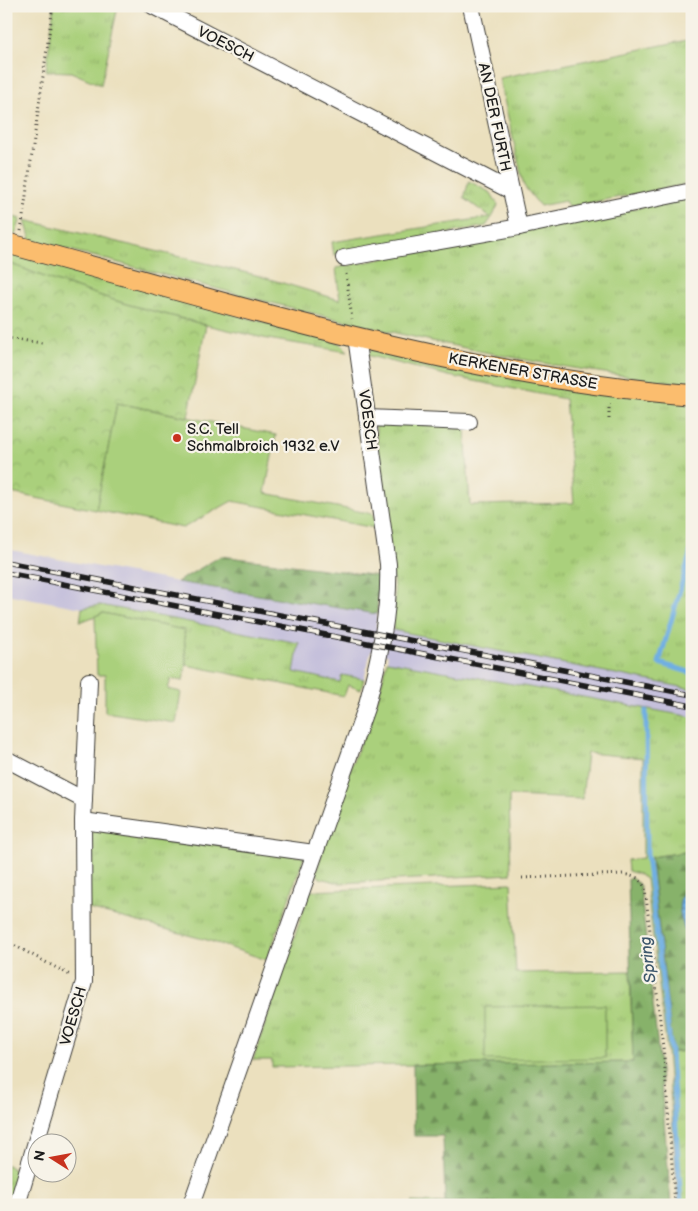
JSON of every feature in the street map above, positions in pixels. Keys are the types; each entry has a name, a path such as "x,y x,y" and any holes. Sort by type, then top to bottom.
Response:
{"main road":[{"path":"14,235 356,326"},
{"name":"KERKENER STRASSE","path":"356,326 526,374 623,388 692,395"}],"street":[{"name":"VOESCH","path":"153,6 511,192"},
{"name":"AN DER FURTH","path":"471,6 519,227"},
{"path":"344,258 519,227 692,191"},
{"name":"VOESCH","path":"191,1205 366,708 378,662 386,612 388,564 356,326"},
{"path":"368,418 469,422"},
{"name":"VOESCH","path":"17,1205 84,982 84,800 89,681"},
{"path":"6,758 84,800"},
{"path":"84,821 314,853"}],"path":[{"path":"30,234 14,235 53,6"},
{"path":"344,258 356,326"},
{"path":"342,317 356,326"},
{"path":"6,338 42,342"},
{"path":"522,878 624,874 638,878 645,887 664,1056 675,1205"},
{"path":"6,940 84,982"}],"shaded area":[{"path":"6,549 177,582 377,614 376,627 692,689 692,717 387,661 388,655 371,651 364,679 342,675 341,682 293,672 299,643 100,605 82,608 6,594"}],"green space":[{"path":"54,6 118,6 101,85 71,72 46,71"},
{"path":"692,39 692,183 568,207 565,201 540,206 524,186 499,78"},
{"path":"469,181 491,193 498,205 486,226 334,255 332,242 490,217 464,198"},
{"path":"692,197 692,384 608,374 524,360 441,343 277,304 31,240 25,220 256,275 340,300 336,268"},
{"path":"6,215 21,219 15,235 6,233"},
{"path":"6,252 340,343 348,352 268,339 126,304 52,280 6,262"},
{"path":"6,262 52,280 126,304 206,325 188,417 117,403 96,510 6,492"},
{"path":"374,348 692,404 692,689 393,630 395,596 375,421 465,427 470,505 574,503 565,399 449,376 366,355"},
{"path":"117,403 276,435 265,493 373,514 375,528 232,501 183,528 96,510"},
{"path":"221,556 379,576 377,614 177,582"},
{"path":"100,605 299,643 294,672 340,682 342,675 364,679 361,690 348,685 344,696 186,665 184,630 103,613 80,622 82,608"},
{"path":"103,613 184,630 186,665 183,681 171,679 168,689 181,692 176,723 105,712 105,675 97,675 95,616"},
{"path":"387,661 692,717 692,851 651,857 673,1052 692,1051 692,1205 679,1205 667,1050 646,879 628,871 627,860 643,858 643,758 587,753 582,799 509,796 511,874 340,883 320,878 316,872 350,769 378,698"},
{"path":"89,827 304,857 267,960 207,940 89,909"},
{"path":"692,851 692,886 686,889 692,949 692,1051 673,1052 651,857"},
{"path":"631,878 640,885 659,1058 671,1205 445,1202 443,1136 414,1136 413,1065 633,1062 628,879"},
{"path":"511,883 516,973 630,971 633,1062 272,1067 272,1060 253,1060 310,891"},
{"path":"605,1005 605,1058 485,1060 485,1007"},
{"path":"6,1164 21,1175 12,1205 6,1205"},
{"path":"412,1202 597,1205 411,1205"}],"water":[{"path":"692,886 692,949 680,915 679,906 685,892"}],"waterway":[{"name":"Spring","path":"692,548 659,663 692,673"},
{"name":"Spring","path":"646,711 647,855 671,1053 681,1205"}],"railway":[{"path":"6,562 692,695"},
{"path":"6,573 692,706"}],"place":[{"name":"S.C. Tell Schmalbroich 1932 e.V","path":"177,438"}]}
